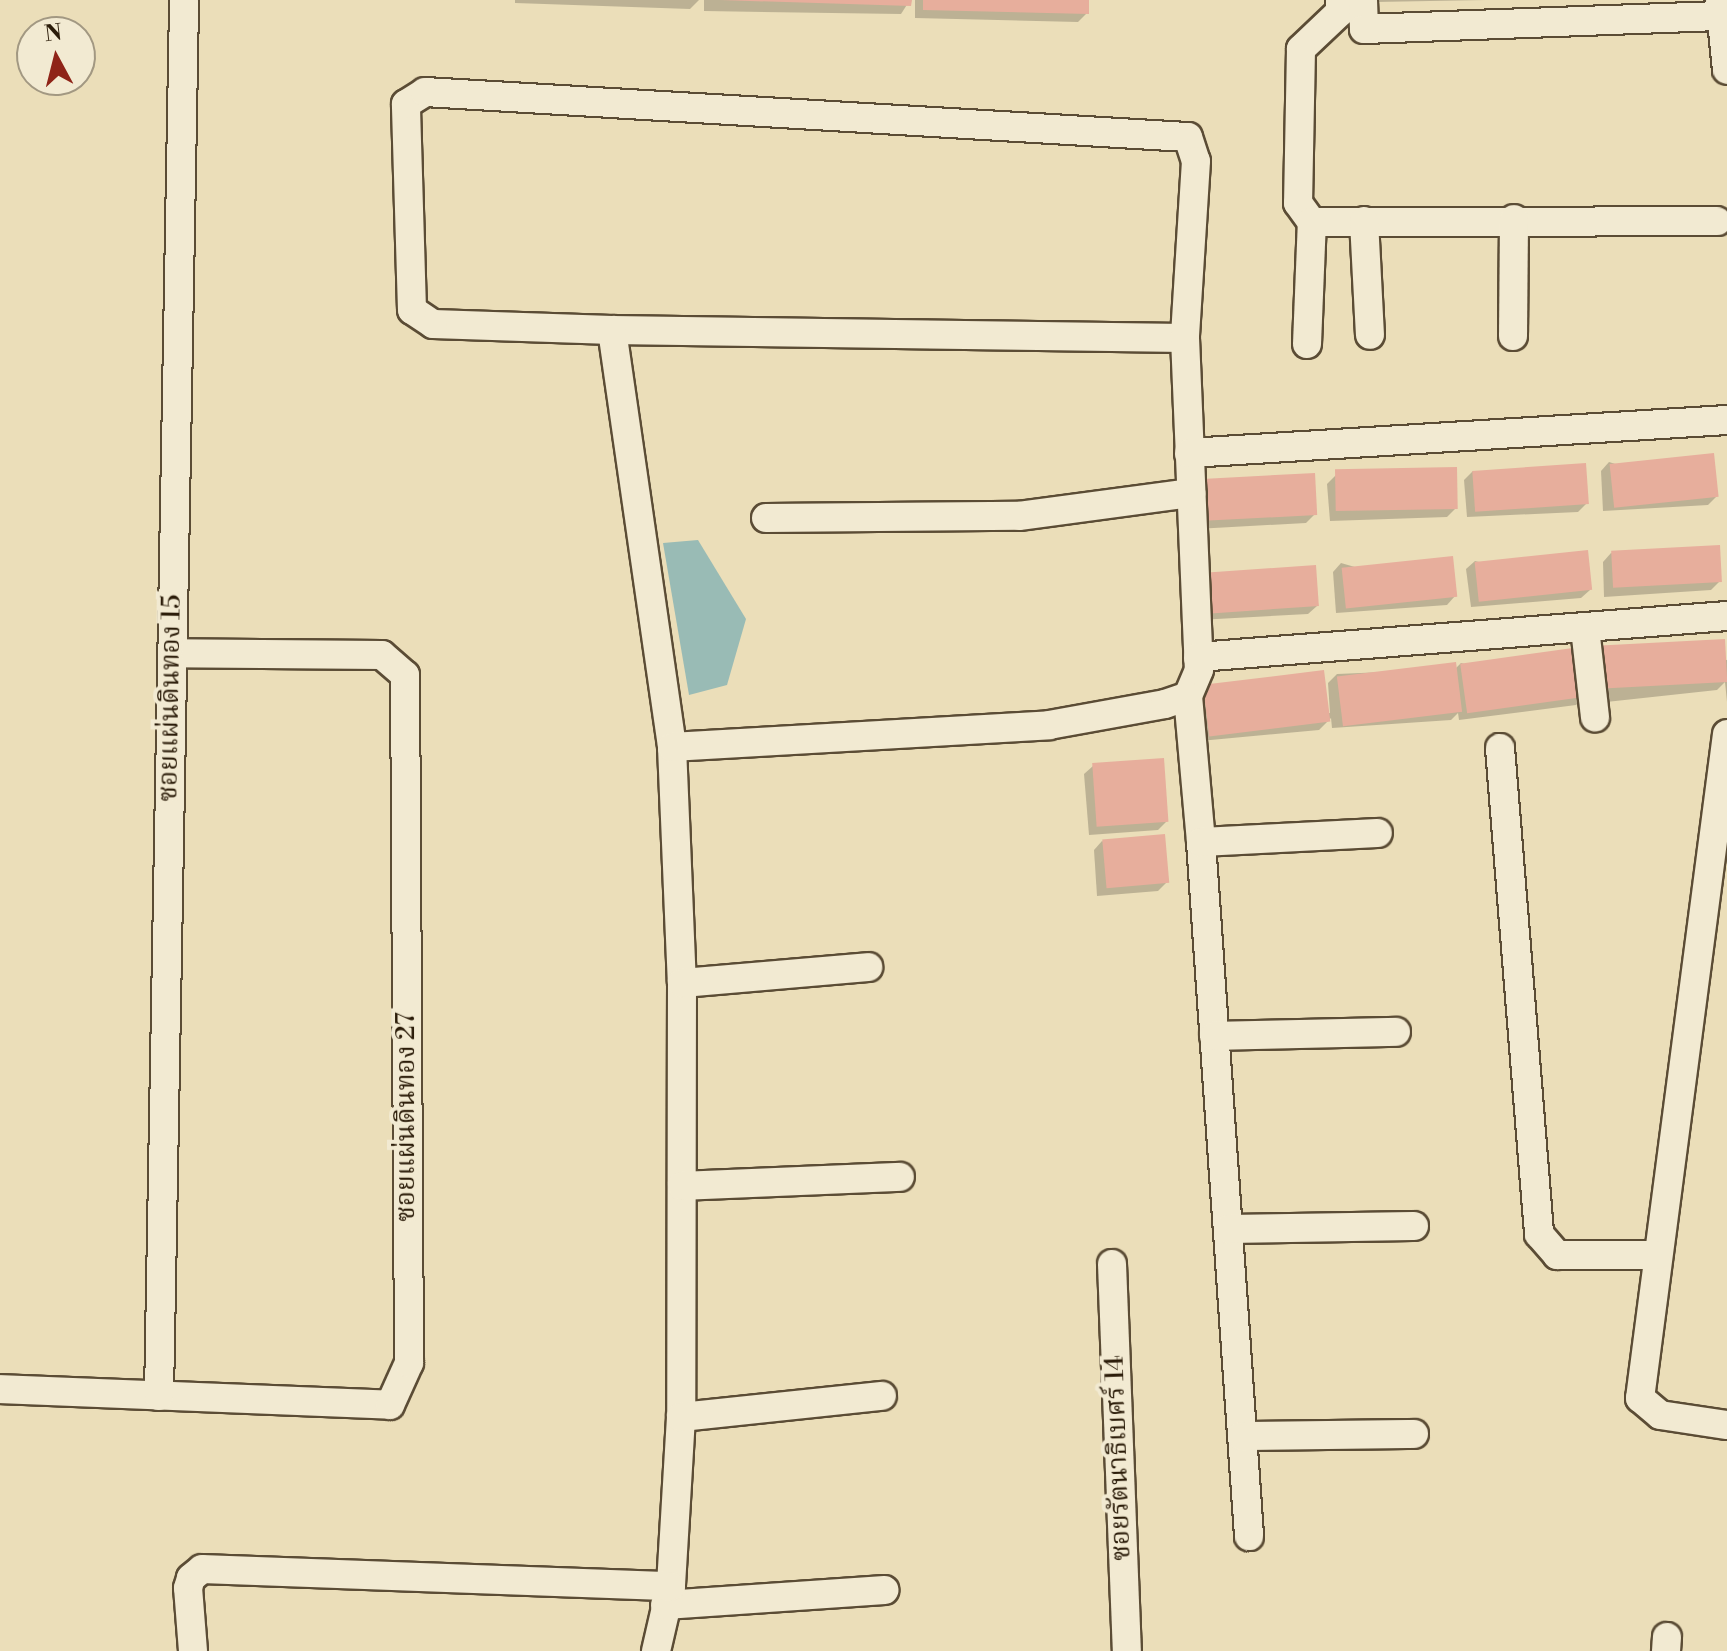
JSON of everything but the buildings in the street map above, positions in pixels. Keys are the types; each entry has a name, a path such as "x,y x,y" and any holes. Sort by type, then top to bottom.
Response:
{"street":[{"name":"ซอยแผ่นดินทอง 15","path":"159,1396 184,0"},
{"path":"1307,344 1312,222 1298,203 1301,49 1340,12 1340,0"},
{"path":"1363,0 1364,29 1722,8 1727,70"},
{"path":"1185,338 612,330 433,324 412,310 406,104 425,92 1188,137 1196,161 1185,338 1199,670 1188,696 1249,1536"},
{"path":"1312,222 1514,219 1717,221"},
{"path":"1513,336 1514,219"},
{"path":"1364,221 1370,335"},
{"path":"612,330 672,747 682,983 681,1417 668,1595 656,1651"},
{"path":"1189,453 1727,420"},
{"path":"766,518 1019,516 1191,493"},
{"path":"1198,657 1727,616"},
{"path":"1585,628 1595,717"},
{"name":"ซอยแผ่นดินทอง 27","path":"0,1389 390,1405 409,1363 405,675 382,655 172,653"},
{"path":"672,747 1049,725 1165,704 1188,696"},
{"path":"1727,734 1640,1398 1660,1415 1727,1425"},
{"path":"1500,748 1539,1234 1557,1255 1657,1255"},
{"path":"1201,842 1378,833"},
{"path":"682,983 868,967"},
{"path":"1214,1036 1396,1032"},
{"path":"682,1186 900,1177"},
{"path":"1228,1229 1414,1226"},
{"name":"ซอยรัตนาธิเบศร์ 14","path":"1112,1264 1127,1651"},
{"path":"681,1417 882,1396"},
{"path":"1242,1436 1414,1434"},
{"path":"193,1651 188,1588 191,1578 202,1569 668,1595 884,1590"}],"water":[{"path":"698,540 746,619 727,685 689,695 663,543"}]}
